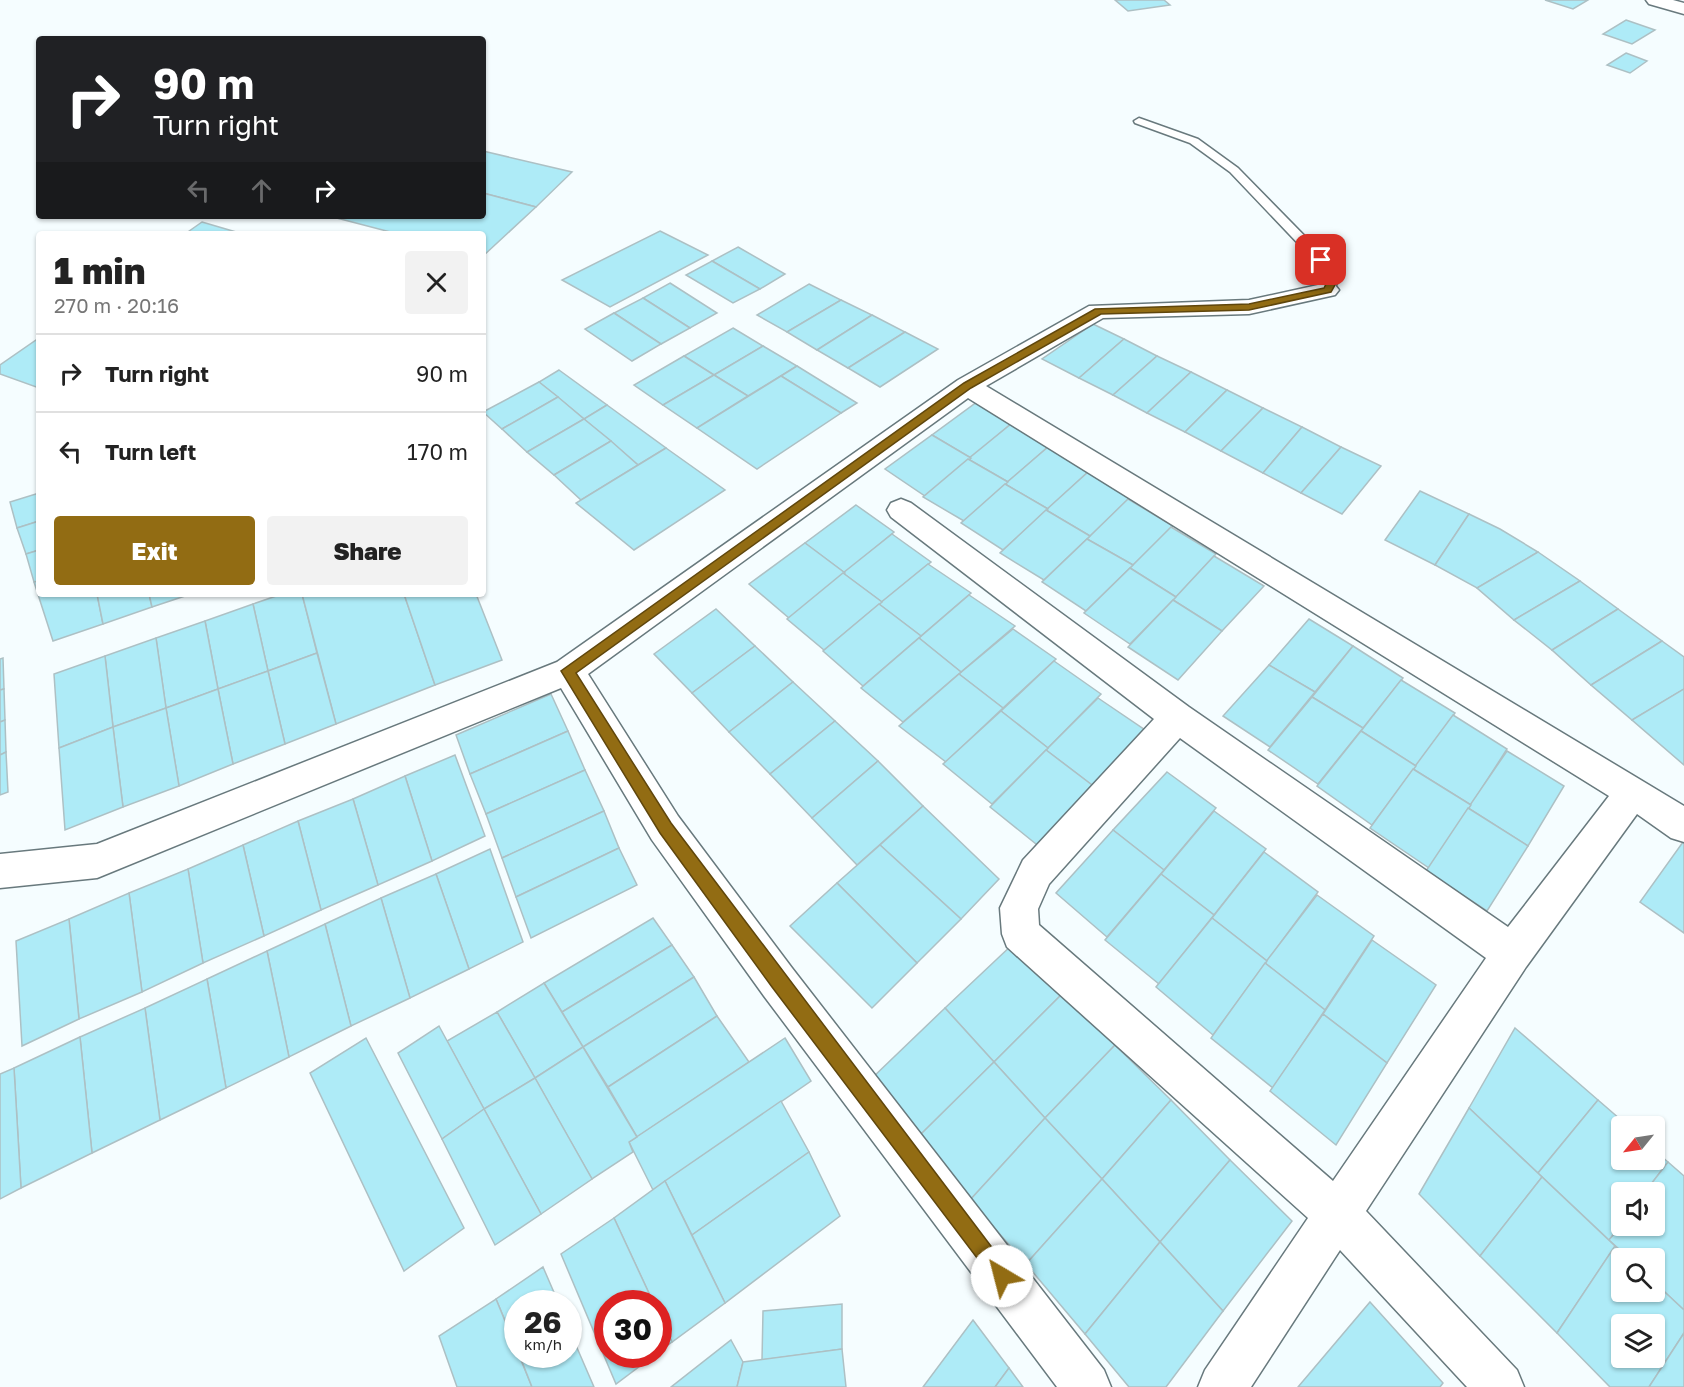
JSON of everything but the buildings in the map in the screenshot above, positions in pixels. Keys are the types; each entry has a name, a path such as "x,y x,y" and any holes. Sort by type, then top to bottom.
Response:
{"street":[{"path":"1655,0 1684,9"},
{"path":"0,871 97,861 568,671 967,386 1098,311 1249,307 1327,290"},
{"path":"967,386 1633,792 1684,826"},
{"path":"901,510 1177,717 1512,953"},
{"path":"568,671 665,828 778,982 1087,1387"},
{"path":"1177,717 1036,872 1019,908 1022,934 1338,1215 1500,1387"},
{"path":"1222,1387 1512,953 1633,792"}],"lane":[{"path":"1138,121 1194,141 1234,170 1335,276 1327,290"}],"route":[{"path":"1002,1276 778,982 665,828 568,671 967,386 1098,311 1249,307 1327,290 1335,276 1321,260"}]}
